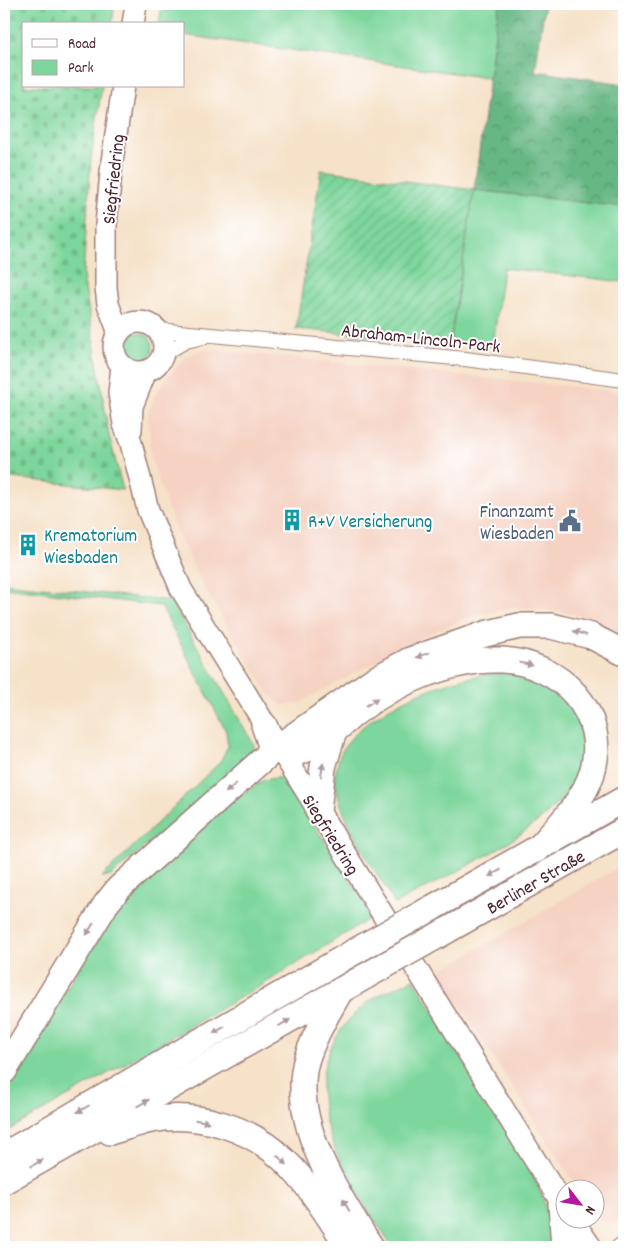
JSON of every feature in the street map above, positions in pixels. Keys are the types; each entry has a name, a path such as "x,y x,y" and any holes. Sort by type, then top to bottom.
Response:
{"highway":[{"path":"278,747 372,681 410,660 485,634 519,626 550,626 591,636 624,652"},
{"path":"278,747 292,753 300,752 314,745 380,697 445,668 476,661 501,660 525,662 555,675 570,688 581,702 594,730 596,748 592,772 584,790 538,850"},
{"path":"4,1071 106,904 118,889 268,756 271,745 264,725"},
{"path":"318,811 323,767 334,731"},
{"path":"4,1155 352,953 538,850 624,799"},
{"name":"Berliner Straße","path":"70,1144 624,830"},
{"path":"341,990 317,1032 306,1060 303,1082 304,1108 310,1132 334,1183 371,1247"},
{"path":"4,1181 70,1144 152,1120 200,1120 229,1127 265,1145 285,1161 311,1191 348,1247"},
{"path":"564,1247 565,1228"}],"main road":[{"path":"133,22 136,4"},
{"name":"Siegfriedring","path":"123,88 112,162 107,216 106,272 108,304 119,333 114,348 116,358 122,366 118,393 120,405 148,510 177,581 264,725 556,1195"},
{"name":"Siegfriedring","path":"106,272 125,308 138,322 149,324 158,330"},
{"path":"119,333 127,325 138,322"},
{"path":"158,330 164,342 163,354"},
{"name":"Siegfriedring","path":"131,443 132,406 146,371 157,365 163,354"},
{"path":"122,366 133,372 146,371"},
{"name":"Siegfriedring","path":"578,1228 591,1247"}],"street":[{"name":"Abraham-Lincoln-Park","path":"158,330 465,359 624,380"},
{"name":"Abraham-Lincoln-Park","path":"163,354 186,341 214,335"},
{"path":"618,1247 624,1243"}],"shaded area":[{"path":"205,349 624,392 624,636 590,619 565,612 515,607 471,616 427,635 299,703 282,705 270,696 205,589 175,528 151,459 148,414 154,397 166,378 186,357"},
{"path":"624,864 624,1217 616,1224 606,1222 606,1178 572,1178 438,972"}],"green space":[{"path":"4,4 115,4 112,22 22,22 22,88 102,88 91,158 83,275 109,435 123,490 4,477"},
{"path":"162,4 499,4 489,78 185,35 185,22 159,22"},
{"path":"499,4 545,4 535,71 624,84 624,207 474,190"},
{"path":"321,170 474,190 450,343 296,329"},
{"path":"474,190 624,207 624,282 503,268 493,346 450,343"},
{"path":"139,333 149,337 153,347 149,357 139,361 129,357 125,347 129,337"},
{"path":"4,583 171,601 254,745 255,750 111,876 102,877 220,762 228,746 226,731 161,606 4,587"},
{"path":"508,672 543,684 570,705 576,716 582,736 582,757 576,778 559,802 540,820 517,837 466,867 395,904 359,845 344,813 335,776 338,762 345,747 357,732 373,719 411,697 450,682"},
{"path":"283,778 374,916 262,985 4,1133 4,1087 125,896 220,808 264,780"},
{"path":"414,979 535,1179 547,1212 553,1247 393,1247 355,1189 339,1159 327,1127 322,1096 325,1065 338,1035 363,1006 381,994"}],"place":[{"name":"R+V Versicherung","path":"292,520"},
{"name":"Finanzamt Wiesbaden","path":"570,521"},
{"name":"Krematorium Wiesbaden","path":"28,545"}]}
